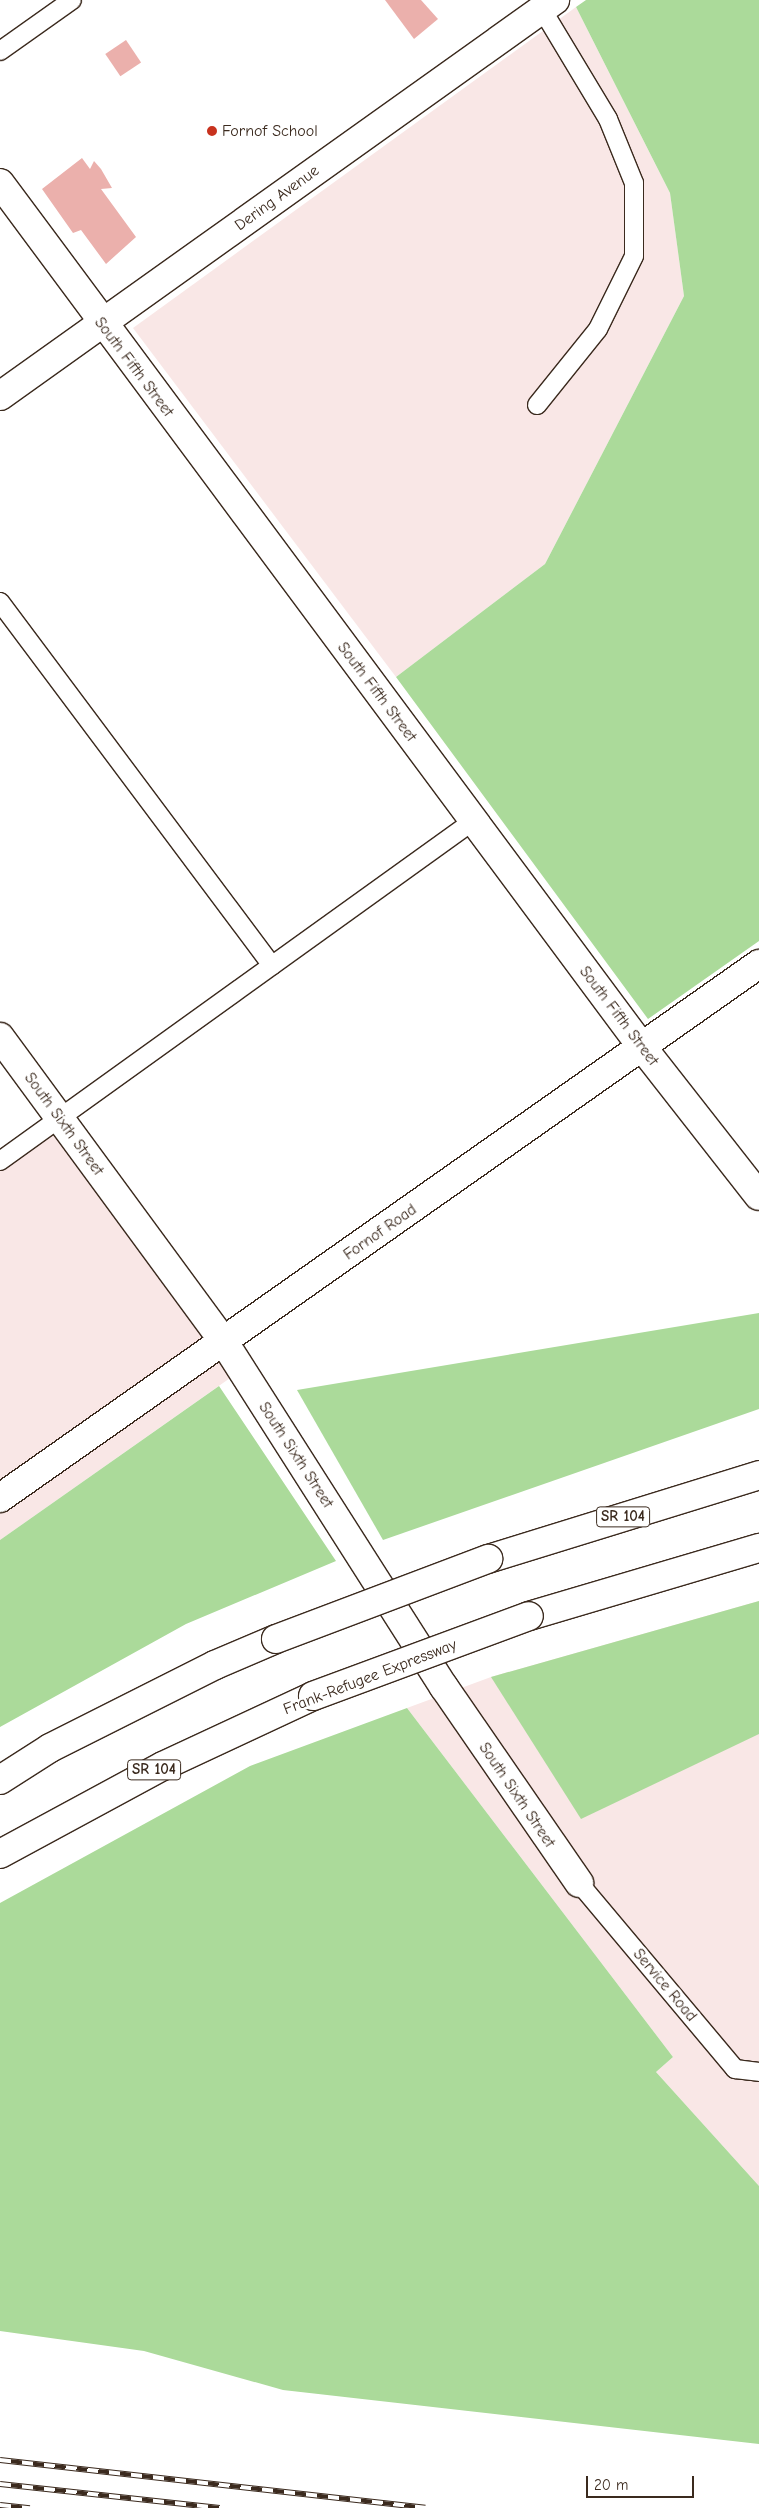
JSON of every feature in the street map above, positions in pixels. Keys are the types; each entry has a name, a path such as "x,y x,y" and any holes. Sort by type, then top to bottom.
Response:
{"main road":[{"name":"Dering Avenue","path":"0,396 548,5"},
{"name":"South Fifth Street","path":"0,183 102,324 642,1047 759,1196"},
{"name":"Fornof Road","path":"0,1498 759,964"},
{"name":"South Sixth Street","path":"0,1037 224,1342 450,1695 579,1883"},
{"name":"SR 104","path":"0,1780 50,1748 214,1665 276,1639 488,1559 759,1475"},
{"name":"Frank-Refugee Expressway","path":"0,1854 163,1766 314,1696 529,1616 759,1548"}],"lane":[{"path":"0,51 72,0"},
{"path":"537,405 598,329 634,256 634,184 608,119 548,5"},
{"path":"0,602 272,965"},
{"path":"0,1161 473,821"},
{"name":"Service Road","path":"579,1883 735,2069 759,2072"}],"shaded area":[{"path":"576,7 670,193 684,296 545,564 396,677 133,328"},
{"path":"64,1109 250,1364 0,1540 0,1156"},
{"path":"759,1601 759,2186 656,2072 673,2057 407,1708 491,1677"}],"green space":[{"path":"586,0 759,0 759,941 648,1019 396,677 545,564 684,296 670,193 576,7"},
{"path":"759,1313 759,1409 383,1540 297,1390"},
{"path":"219,1386 336,1561 186,1624 0,1727 0,1540"},
{"path":"759,1601 759,1734 581,1819 491,1677"},
{"path":"407,1708 673,2057 656,2072 759,2186 759,2444 283,2390 144,2351 0,2331 0,1903 250,1766"}],"building":[{"path":"385,0 421,0 438,19 414,39"},
{"path":"126,40 141,62 120,76 105,54"},
{"path":"82,158 90,169 94,161 101,169 112,188 101,189 136,237 106,264 81,230 73,233 42,189"}],"railway":[{"path":"0,2460 425,2508"},
{"path":"0,2484 220,2508"},
{"path":"0,2505 30,2508"}],"place":[{"name":"Fornof School","path":"212,131"}]}
